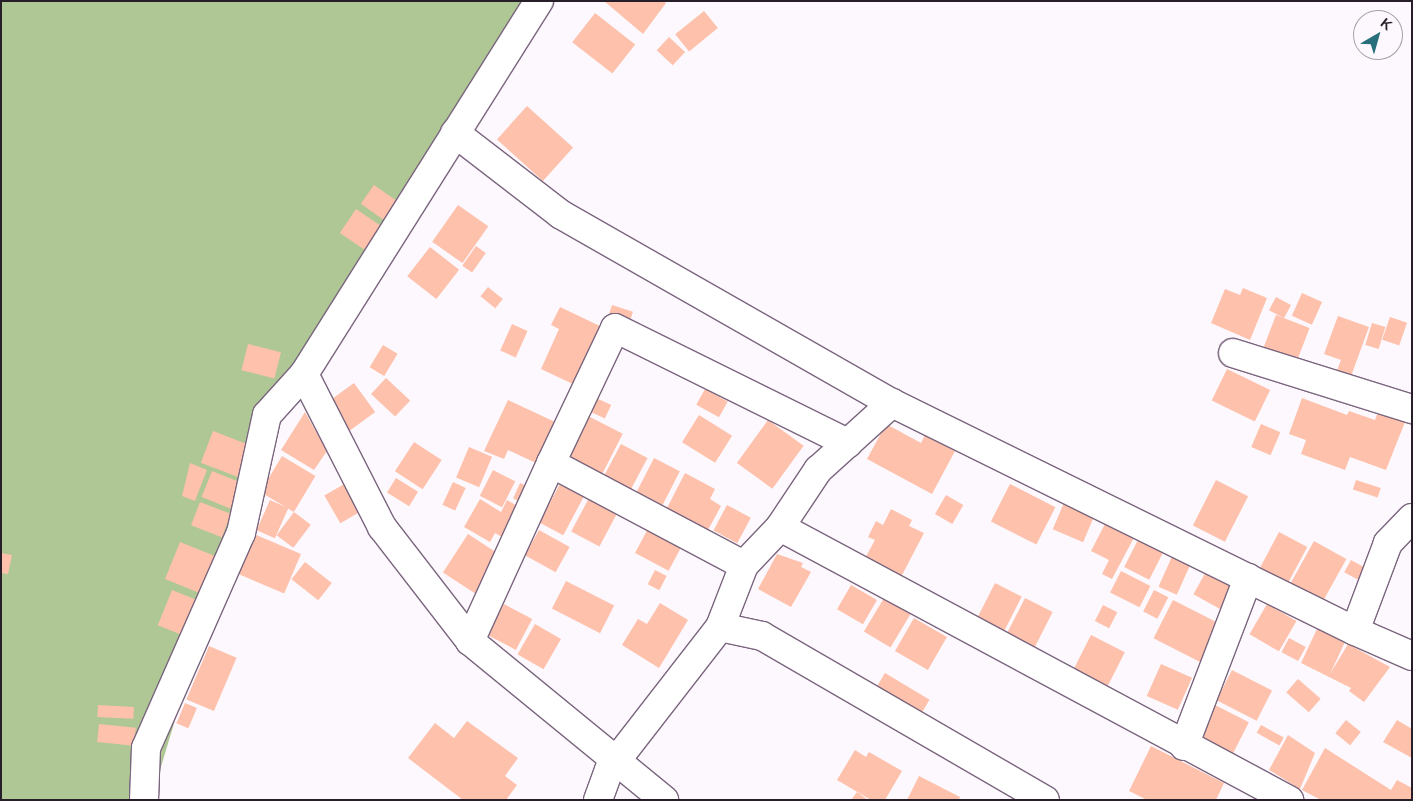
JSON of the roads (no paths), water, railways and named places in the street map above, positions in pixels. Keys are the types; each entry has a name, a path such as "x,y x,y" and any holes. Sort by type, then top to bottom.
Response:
{"street":[{"path":"144,800 146,748 241,532 268,415 304,374 539,1"},
{"path":"455,133 560,214 892,403 1355,631 1412,656"},
{"path":"470,641 614,328 848,443"},
{"path":"1233,353 1412,409"},
{"path":"304,374 382,527 470,641 664,800"},
{"path":"598,800 616,761 720,627 744,565 780,527 818,470 892,403"},
{"path":"551,463 744,565"},
{"path":"1355,631 1388,543 1412,518"},
{"path":"780,527 1184,746 1289,800"},
{"path":"1184,746 1248,578"},
{"path":"720,627 762,636 1044,800"}]}
